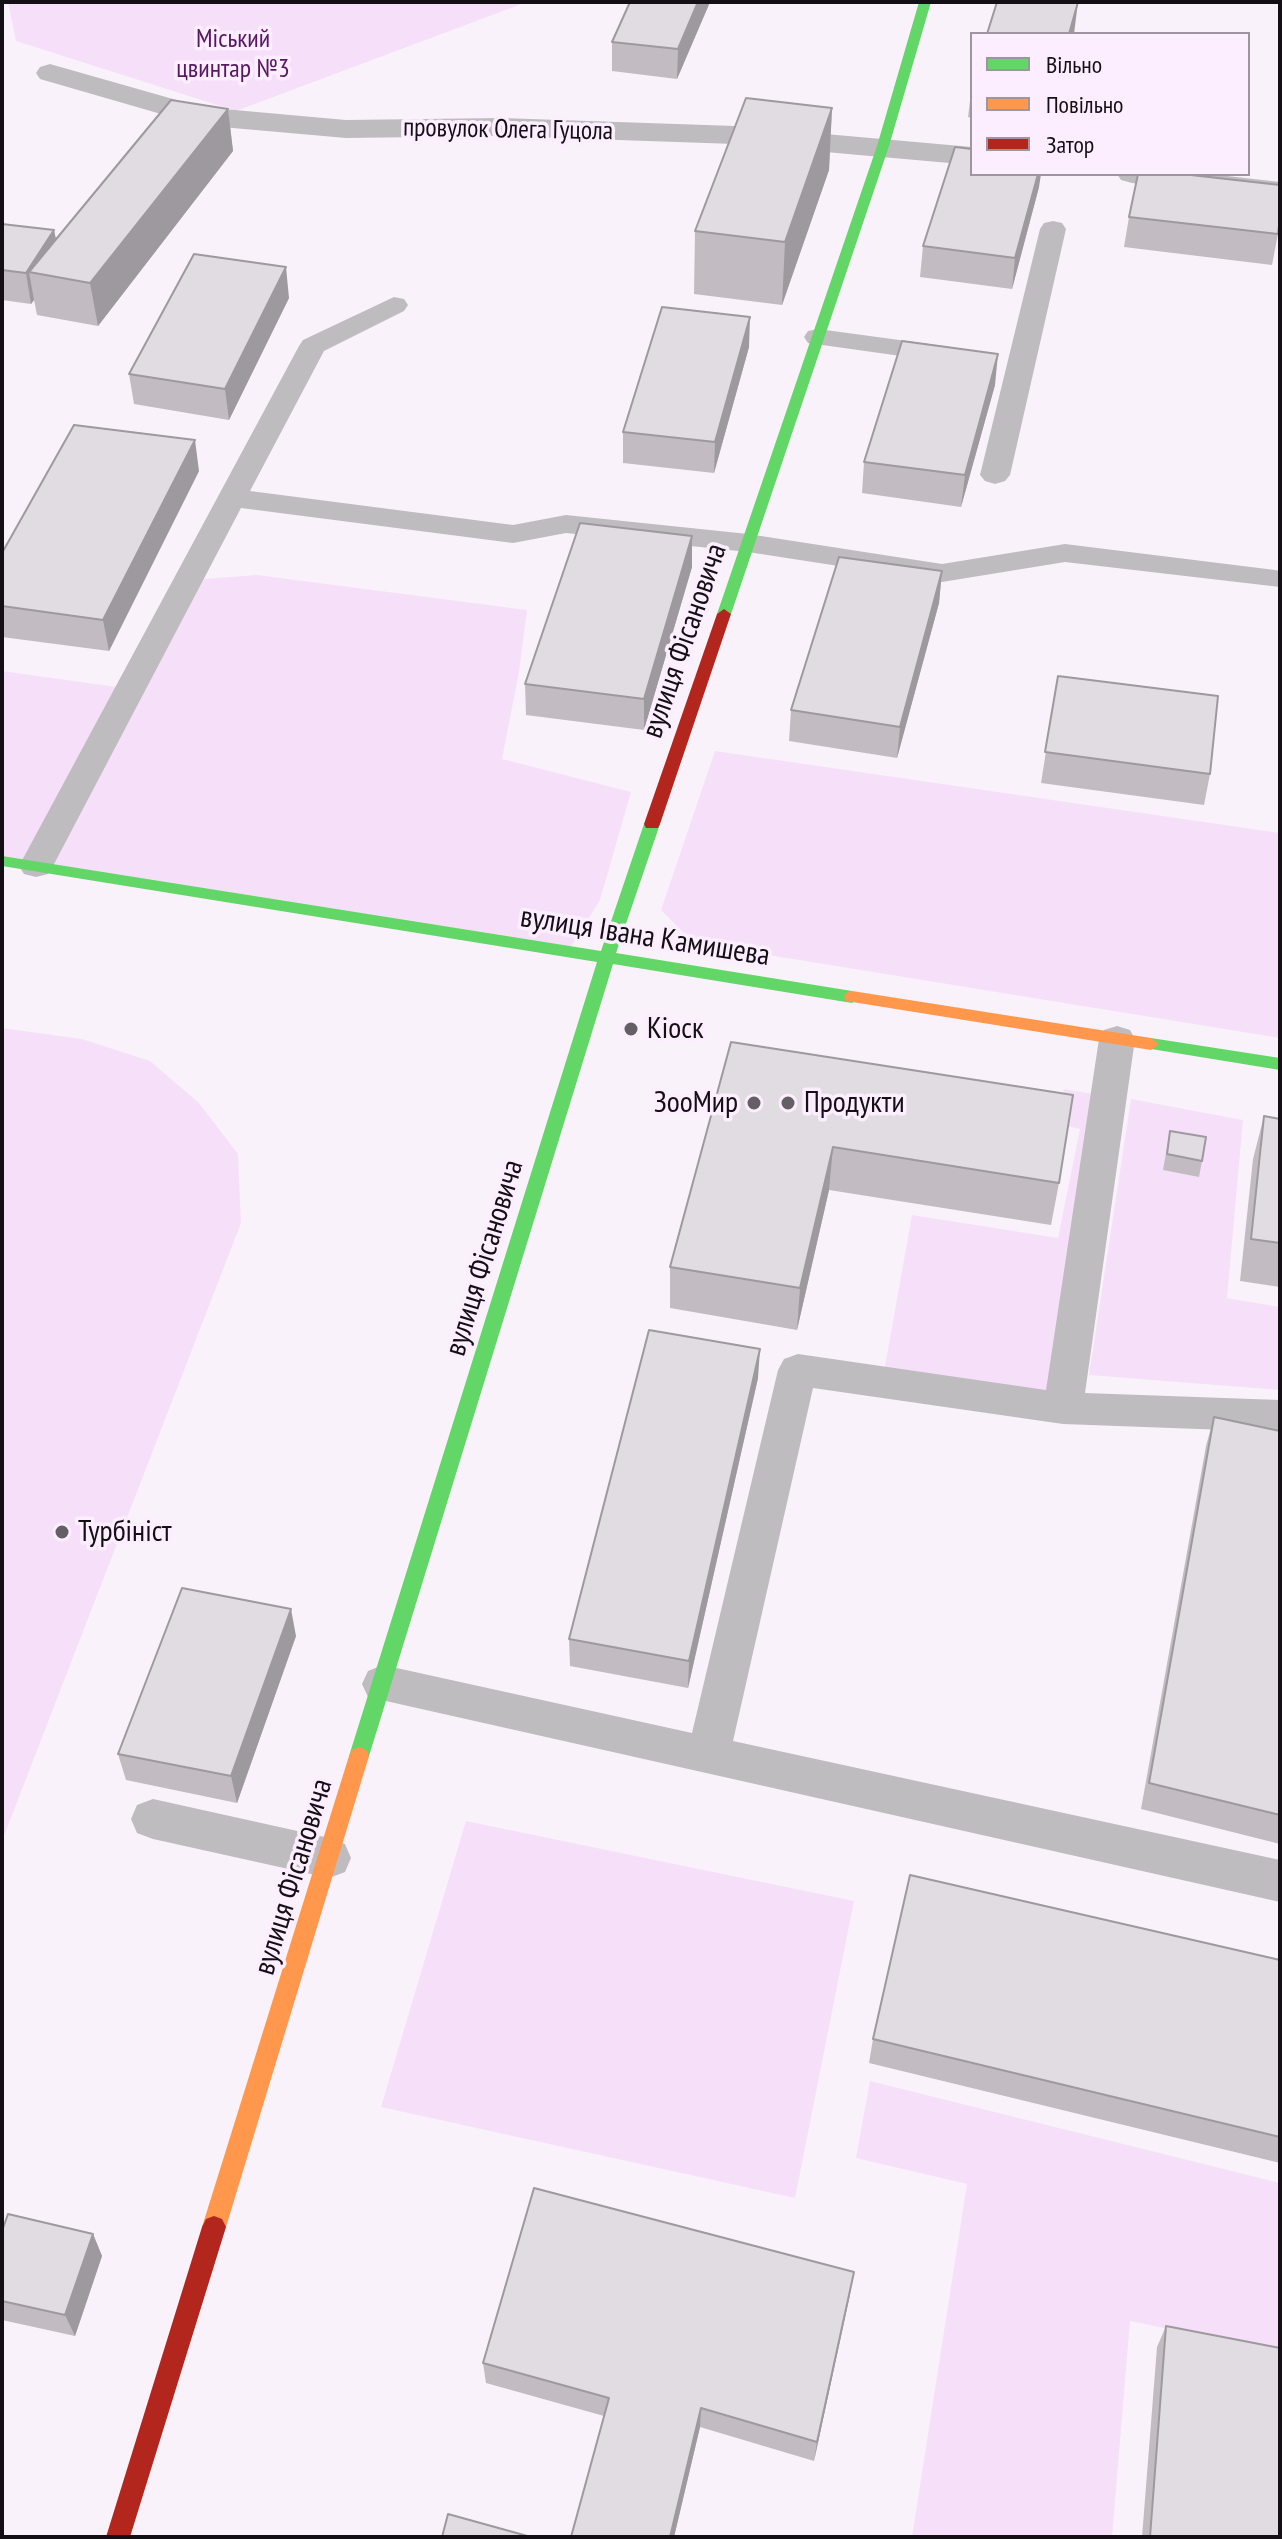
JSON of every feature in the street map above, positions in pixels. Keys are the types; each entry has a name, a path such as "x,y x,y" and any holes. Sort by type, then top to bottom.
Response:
{"street":[{"name":"вулиця Фісановича","path":"118,2537 606,959 883,146 925,2"},
{"name":"провулок Олега Гуцола","path":"50,73 199,116 346,129 516,127 735,135 970,156"},
{"path":"1149,176 1280,191"},
{"name":"вулиця Івана Камишева","path":"2,861 1280,1064"}],"lane":[{"path":"995,475 1053,229"},
{"path":"36,866 313,346 394,305"},
{"path":"818,337 1021,364"},
{"path":"232,498 513,534 566,524 748,543 942,573 1065,553 1275,579"},
{"path":"1063,1408 1117,1039"},
{"path":"708,1755 798,1370 1063,1408 1280,1416"},
{"path":"383,1684 1280,1881"},
{"path":"153,1819 329,1858"}],"green space":[{"name":"Міський цвинтар №3","path":"8,2 527,2 236,111 16,41"},
{"path":"257,575 527,610 502,759 631,792 600,900 567,953 2,861 2,671 131,689 189,580"},
{"path":"715,751 1280,833 1280,1038 694,943 661,910"},
{"name":"Турбініст","path":"2,1028 82,1039 150,1061 199,1103 238,1154 241,1223 2,1841"},
{"path":"1064,1089 1099,1095 1050,1394 884,1372 912,1215 1058,1238 1080,1129 1057,1124"},
{"path":"1131,1099 1243,1120 1227,1298 1280,1307 1280,1390 1089,1375"},
{"path":"466,1821 854,1901 795,2198 381,2107"},
{"path":"870,2081 1280,2183 1280,2352 1130,2321 1112,2537 912,2537 967,2184 856,2158"}],"building":[{"path":"630,2 698,2 678,49 612,42"},
{"path":"997,2 1078,2 1070,32 988,32"},
{"path":"746,98 832,108 785,242 695,231"},
{"path":"171,100 228,109 90,283 29,272"},
{"path":"955,147 970,149 970,176 1037,176 1015,258 923,246"},
{"path":"1138,176 1200,176 1280,185 1278,234 1129,217"},
{"path":"2,224 54,230 26,273 2,270"},
{"path":"194,254 286,267 225,389 129,374"},
{"path":"662,307 750,317 715,442 623,432"},
{"path":"902,341 998,354 965,475 864,462"},
{"path":"74,425 195,440 103,620 2,606 2,553"},
{"path":"580,523 692,536 644,699 525,684"},
{"path":"839,557 942,571 900,727 791,710"},
{"path":"1058,676 1218,696 1210,774 1045,752"},
{"path":"731,1042 1073,1095 1059,1183 833,1147 800,1288 670,1267"},
{"path":"1264,1116 1280,1119 1280,1243 1251,1239"},
{"path":"1170,1131 1206,1137 1202,1161 1167,1154"},
{"path":"649,1330 760,1349 689,1661 569,1639"},
{"path":"1214,1417 1280,1431 1280,1815 1149,1783"},
{"path":"182,1588 291,1609 231,1776 118,1754"},
{"path":"910,1875 1280,1960 1280,2137 873,2039"},
{"path":"534,2188 854,2272 817,2442 701,2408 670,2537 571,2537 609,2398 483,2363"},
{"path":"8,2214 93,2234 65,2315 2,2301 2,2231"},
{"path":"1166,2326 1280,2348 1280,2537 1150,2537"},
{"path":"448,2514 531,2537 442,2537"}],"traffic: fast":[{"path":"724,614 883,146 925,2"},
{"path":"359,1756 606,959 652,824"},
{"path":"2,861 852,997"},
{"path":"1151,1044 1280,1064"}],"traffic: slow":[{"path":"852,997 1151,1044"},
{"path":"214,2227 359,1756"}],"traffic: jam":[{"path":"652,824 724,614"},
{"path":"118,2537 214,2227"}],"place":[{"name":"Кіоск","path":"631,1029"},
{"name":"ЗооМир","path":"754,1103"},
{"name":"Продукти","path":"788,1103"},
{"name":"Турбініст","path":"62,1532"}]}
